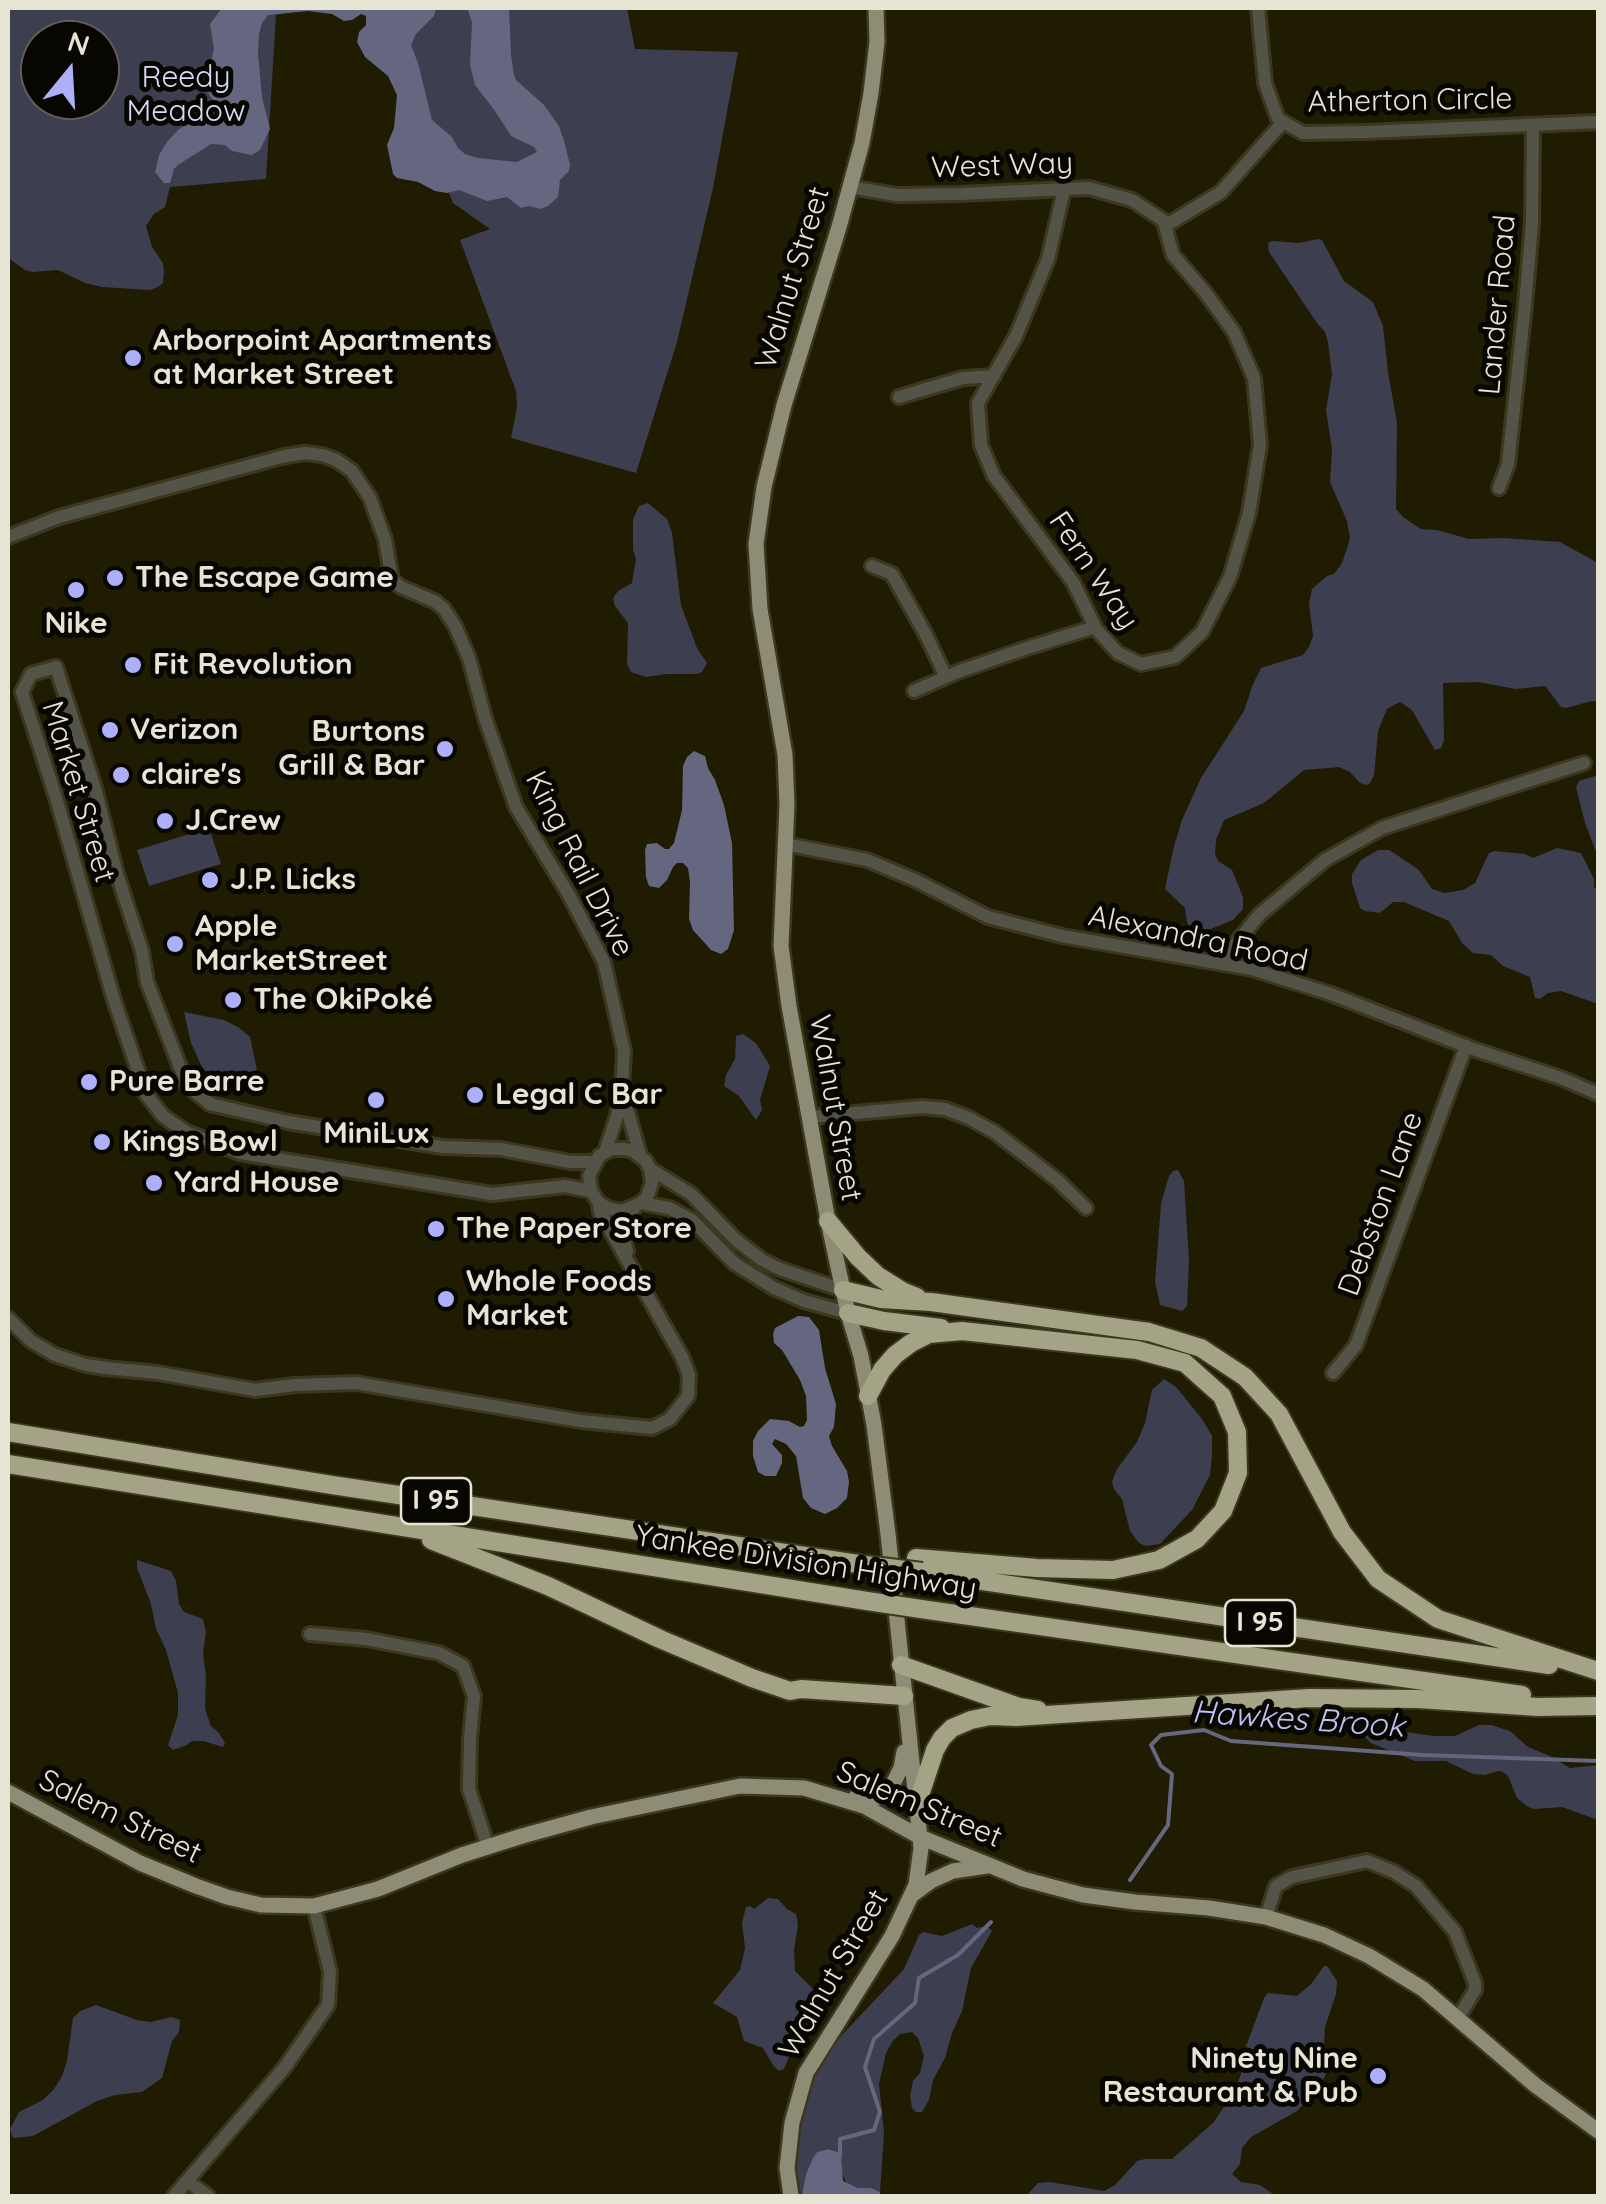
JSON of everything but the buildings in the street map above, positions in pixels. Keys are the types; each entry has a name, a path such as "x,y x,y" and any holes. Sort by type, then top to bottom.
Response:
{"highway":[{"path":"828,1221 878,1276 931,1302"},
{"path":"843,1290 882,1299 931,1302 1150,1332 1200,1348 1245,1376 1279,1414 1342,1532 1378,1579 1438,1619 1598,1672"},
{"path":"848,1313 962,1331 1137,1350 1185,1363 1222,1396 1238,1432 1238,1473 1223,1511 1197,1539 1158,1560 1114,1570 919,1565"},
{"path":"868,1396 894,1355 911,1343 929,1334 962,1331"},
{"name":"Yankee Division Highway","path":"8,1432 874,1566 919,1565 1598,1672"},
{"name":"Yankee Division Highway","path":"8,1464 868,1601 1598,1706"},
{"path":"393,1526 548,1586 660,1639 777,1687 790,1691 904,1696"},
{"path":"901,1666 1020,1706 1061,1714"},
{"path":"916,1807 942,1738 952,1728 990,1716 1310,1698 1598,1706"}],"main road":[{"name":"Walnut Street","path":"790,2196 792,2122 806,2073 892,1936 916,1886 921,1848 888,1534 868,1396 828,1221 781,946 787,804 784,755 760,609 756,544 764,487 784,405 862,143 872,92 876,8"},
{"path":"826,1793 865,1800 880,1796 892,1786 901,1768 908,1734"},
{"name":"Salem Street","path":"8,1792 140,1863 196,1886 261,1905 314,1906 378,1889 488,1847 591,1817 740,1786 779,1786 826,1793 864,1806 920,1837 1022,1879 1083,1895 1266,1918 1324,1935 1369,1956 1423,1989 1535,2085 1598,2131"},
{"path":"910,1896 930,1881 990,1866"}],"street":[{"name":"Atherton Circle","path":"1258,8 1265,83 1278,119 1304,132 1598,122"},
{"path":"1165,226 1221,192 1283,122"},
{"name":"Lander Road","path":"1499,488 1508,464 1529,257 1532,125"},
{"name":"West Way","path":"850,187 896,194 1089,188 1132,200 1164,221 1165,226"},
{"name":"Fern Way","path":"1064,190 1048,259 1016,336 978,403 981,444 994,476 1074,582 1096,627 1118,653 1141,664 1175,657 1202,632 1230,577 1249,513 1260,445 1254,378 1234,332 1172,255 1165,226"},
{"path":"899,397 963,378 994,376"},
{"name":"King Rail Drive","path":"8,537 59,517 285,456 322,455 352,471 370,498 386,539 392,580 401,588 436,602 456,626 516,806 599,951 624,1051 617,1116 600,1157"},
{"path":"872,566 892,574 946,677"},
{"path":"914,691 1024,648 1096,627"},
{"name":"Market Street","path":"640,1155 625,1149 570,1162 502,1149 442,1147 288,1122 210,1104 186,1084 147,982 142,950 56,666 31,674 22,692 114,1000 146,1094 163,1116 186,1132 240,1153 492,1194 565,1186 595,1197 610,1210 637,1206 669,1208 692,1220 734,1263 774,1288 848,1313"},
{"path":"1220,963 1259,915 1285,893 1325,860 1382,828 1584,762"},
{"name":"Alexandra Road","path":"785,844 867,860 988,917 1062,936 1252,969 1331,994 1598,1094"},
{"name":"Debston Lane","path":"1333,1373 1356,1344 1466,1046"},
{"name":"King Rail Drive","path":"622,1090 640,1155"},
{"path":"810,1117 922,1107 945,1109 996,1133 1058,1180 1086,1208"},
{"path":"640,1155 650,1169 691,1194 736,1240 762,1260 780,1270 843,1290"},
{"path":"8,1318 31,1341 55,1354 106,1368 255,1390 356,1383 581,1421 652,1428 670,1419 688,1396 688,1375 682,1356 600,1212 589,1176 600,1157"},
{"path":"631,1268 624,1228 647,1196 652,1183 650,1169"},
{"path":"310,1634 439,1653 463,1666 474,1696 469,1789 488,1847"},
{"path":"1266,1918 1276,1886 1292,1876 1367,1862 1394,1872 1416,1886 1454,1932 1476,1990 1458,2018"},
{"path":"174,2196 285,2068 328,2006 330,1972 314,1906"},
{"path":"187,2181 208,2196"}],"green space":[{"name":"Reedy Meadow","path":"8,8 308,8 276,15 266,179 170,187 165,207 146,226 152,247 163,263 163,283 150,290 102,287 58,270 25,270 8,258"},
{"path":"357,8 627,8 635,49 738,52 713,188 677,342 636,473 511,438 516,391 460,240 490,229 453,203 381,26"},
{"path":"1318,239 1344,281 1373,302 1383,326 1397,423 1396,509 1421,529 1469,539 1560,542 1598,563 1598,702 1566,708 1545,686 1516,689 1478,682 1443,683 1444,740 1441,748 1435,750 1412,710 1400,702 1394,705 1387,709 1378,731 1370,783 1360,783 1339,767 1304,770 1264,803 1224,820 1215,854 1218,861 1232,870 1243,897 1243,909 1233,920 1195,932 1187,922 1185,908 1165,889 1182,820 1201,778 1244,711 1261,668 1303,655 1309,647 1313,636 1309,603 1312,589 1334,574 1350,538 1330,482 1332,449 1326,410 1332,374 1328,342 1268,246 1273,241 1299,243"},
{"path":"648,503 667,519 672,533 681,605 707,663 697,674 646,677 631,672 627,664 628,623 613,598 632,583 636,559 633,519 639,506"},
{"path":"1598,775 1598,857 1576,787 1579,781"},
{"path":"209,828 221,864 149,886 137,850"},
{"path":"1557,848 1581,853 1598,890 1598,1004 1561,991 1535,998 1530,977 1503,966 1491,955 1473,953 1449,921 1404,902 1393,902 1380,913 1365,911 1360,908 1352,883 1352,874 1361,860 1378,850 1397,855 1419,870 1432,889 1444,893 1475,883 1489,853 1494,851 1533,858"},
{"path":"184,1012 224,1020 250,1037 257,1070 250,1081 230,1087 203,1069 191,1043"},
{"path":"743,1034 756,1043 770,1066 760,1100 762,1110 756,1120 739,1096 724,1086 735,1059 736,1036"},
{"path":"1178,1170 1184,1181 1189,1260 1187,1306 1182,1311 1160,1305 1155,1282 1161,1203 1169,1176"},
{"path":"1164,1379 1176,1387 1202,1419 1212,1436 1212,1457 1210,1475 1192,1510 1160,1544 1146,1546 1130,1531 1122,1499 1112,1482 1137,1442 1152,1390"},
{"path":"137,1560 171,1571 184,1612 203,1619 205,1709 211,1726 225,1743 223,1747 203,1741 192,1741 173,1750 168,1745 178,1715 178,1693"},
{"path":"1479,1725 1510,1731 1528,1747 1570,1768 1598,1765 1598,1820 1562,1807 1528,1807 1517,1798 1503,1772 1473,1774 1446,1761 1415,1761 1371,1743 1364,1736 1377,1728 1455,1736"},
{"path":"768,1898 778,1899 796,1914 795,1971 824,2000 818,2020 779,2071 763,2048 744,2041 737,2017 713,2003 740,1970 746,1907 754,1909"},
{"path":"972,1924 977,1928 987,1926 992,1931 971,1968 962,2011 922,2112 912,2108 910,2096 924,2056 918,2038 912,2032 900,2034 886,2053 879,2084 884,2133 880,2192 846,2183 841,2153 828,2149 817,2152 801,2196 795,2160 801,2094 826,2052 904,1969 919,1935 923,1932 942,1936"},
{"path":"1324,1966 1337,1981 1325,2027 1327,2072 1318,2089 1297,2111 1251,2137 1232,2174 1241,2182 1260,2185 1276,2196 1026,2196 1038,2183 1050,2182 1104,2191 1137,2161 1172,2159 1213,2123 1234,2092 1242,2057 1264,1998 1268,1993 1297,1996"},
{"path":"96,2005 137,2020 180,2020 162,2078 142,2092 97,2101 33,2136 13,2138 10,2129 19,2112 43,2100 62,2076 73,2018"}],"shaded area":[{"path":"222,8 436,8 411,45 432,120 465,154 517,162 537,152 511,136 475,85 470,65 472,22 467,8 509,8 516,80 544,105 559,126 565,144 570,165 560,180 558,197 540,209 521,208 507,197 487,201 459,190 435,191 418,182 397,178 387,145 394,128 397,95 388,76 365,57 357,42 366,16 361,14 344,21 332,14 308,11 268,15 262,23 258,53 270,129 260,150 252,155 211,144 178,165 170,183 164,183 155,172 167,142 186,125 213,121 221,115 209,95 207,75 214,49 210,24"},
{"path":"694,751 705,756 715,780 732,843 734,930 728,949 721,954 711,950 693,930 689,919 688,868 677,863 659,888 649,886 646,877 647,844 657,843 669,849 674,843 682,810 683,766"},
{"path":"798,1316 809,1317 819,1330 836,1404 829,1436 849,1482 847,1498 825,1514 811,1508 803,1498 796,1456 786,1444 775,1439 772,1444 782,1455 776,1476 758,1472 753,1456 753,1441 770,1419 800,1427 807,1420 806,1396 800,1380 774,1343 773,1334 775,1328"},
{"path":"828,2149 841,2153 843,2181 858,2188 871,2188 880,2196 802,2196 813,2158 817,2152"}],"waterway":[{"name":"Hawkes Brook","path":"1130,1880 1168,1825 1172,1774 1161,1766 1151,1745 1161,1735 1204,1730 1231,1741 1423,1755 1598,1761"},
{"name":"Hawkes Brook","path":"840,2156 840,2139 874,2130 880,2112 865,2067 874,2039 915,2003 919,1978 958,1955 991,1922"}],"place":[{"name":"Arborpoint Apartments at Market Street","path":"133,358"},
{"name":"The Escape Game","path":"115,578"},
{"name":"Nike","path":"76,590"},
{"name":"Fit Revolution","path":"133,665"},
{"name":"Verizon","path":"110,730"},
{"name":"Burtons Grill & Bar","path":"445,749"},
{"name":"claire's","path":"121,775"},
{"name":"J.Crew","path":"165,821"},
{"name":"J.P. Licks","path":"210,880"},
{"name":"Apple MarketStreet","path":"175,944"},
{"name":"The OkiPoké","path":"233,1000"},
{"name":"Pure Barre","path":"89,1082"},
{"name":"Legal C Bar","path":"475,1095"},
{"name":"MiniLux","path":"376,1100"},
{"name":"Kings Bowl","path":"102,1142"},
{"name":"Yard House","path":"154,1183"},
{"name":"The Paper Store","path":"436,1229"},
{"name":"Whole Foods Market","path":"446,1299"},
{"name":"Ninety Nine Restaurant & Pub","path":"1378,2076"}]}
